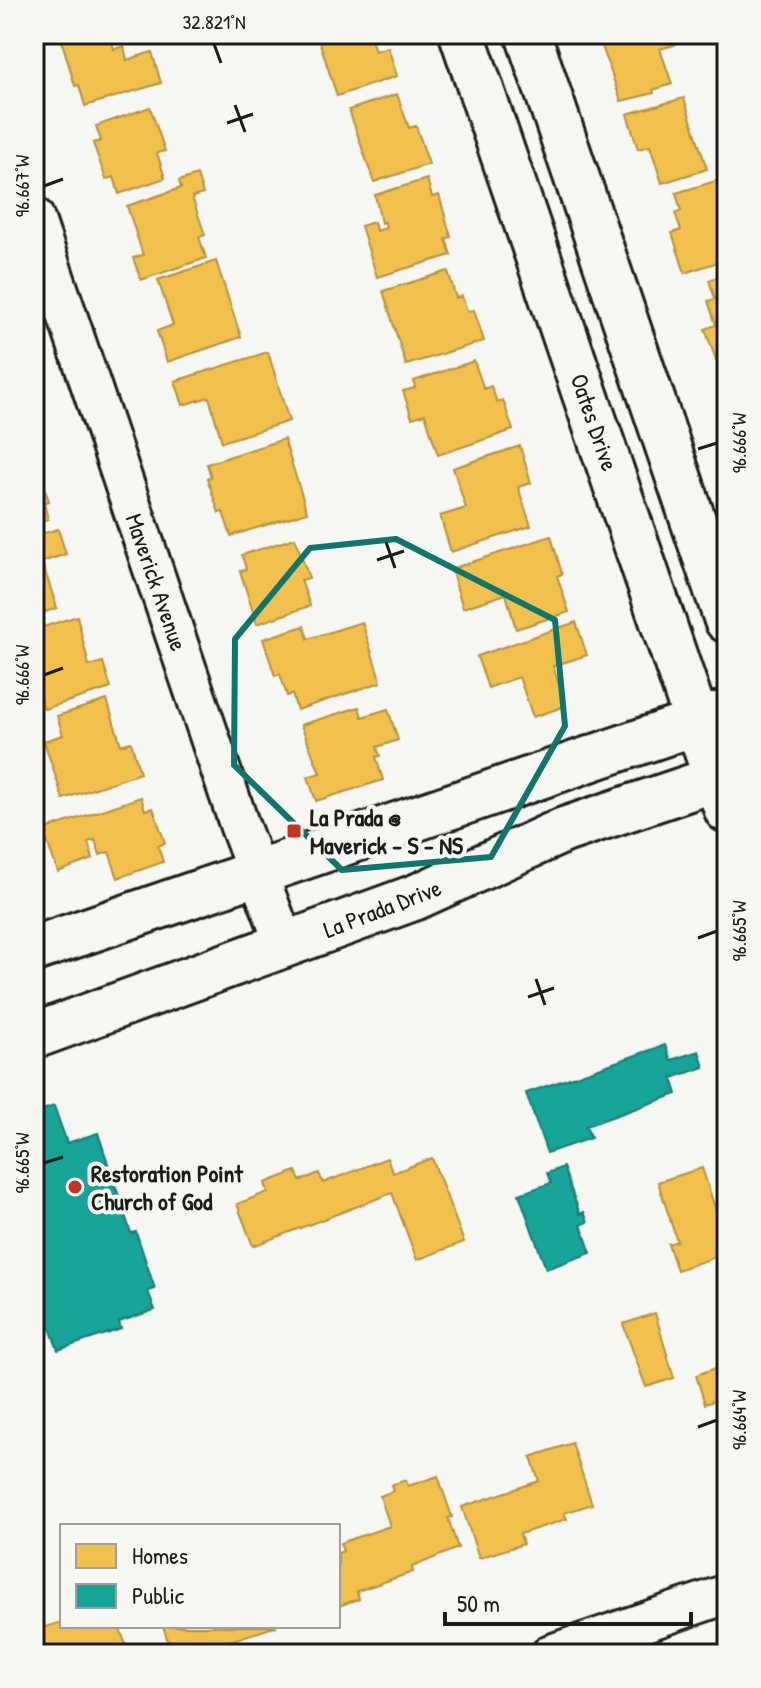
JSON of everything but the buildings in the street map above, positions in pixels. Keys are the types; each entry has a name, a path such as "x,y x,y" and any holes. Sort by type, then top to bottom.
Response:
{"main road":[{"name":"Oates Drive","path":"462,34 712,717 723,788"},
{"path":"528,34 727,620"},
{"path":"34,949 712,717"},
{"name":"La Prada Drive","path":"34,1036 416,897 564,830 723,788"}],"street":[{"name":"Maverick Avenue","path":"34,217 257,872 285,945"},
{"path":"551,1654 727,1594"}],"highlighted area":[{"path":"396,539 555,620 565,726 491,857 342,870 234,765 235,639 310,548"}],"place":[{"name":"La Prada @ Maverick - S - NS","path":"294,831"},
{"name":"Restoration Point Church of God","path":"75,1187"}]}
